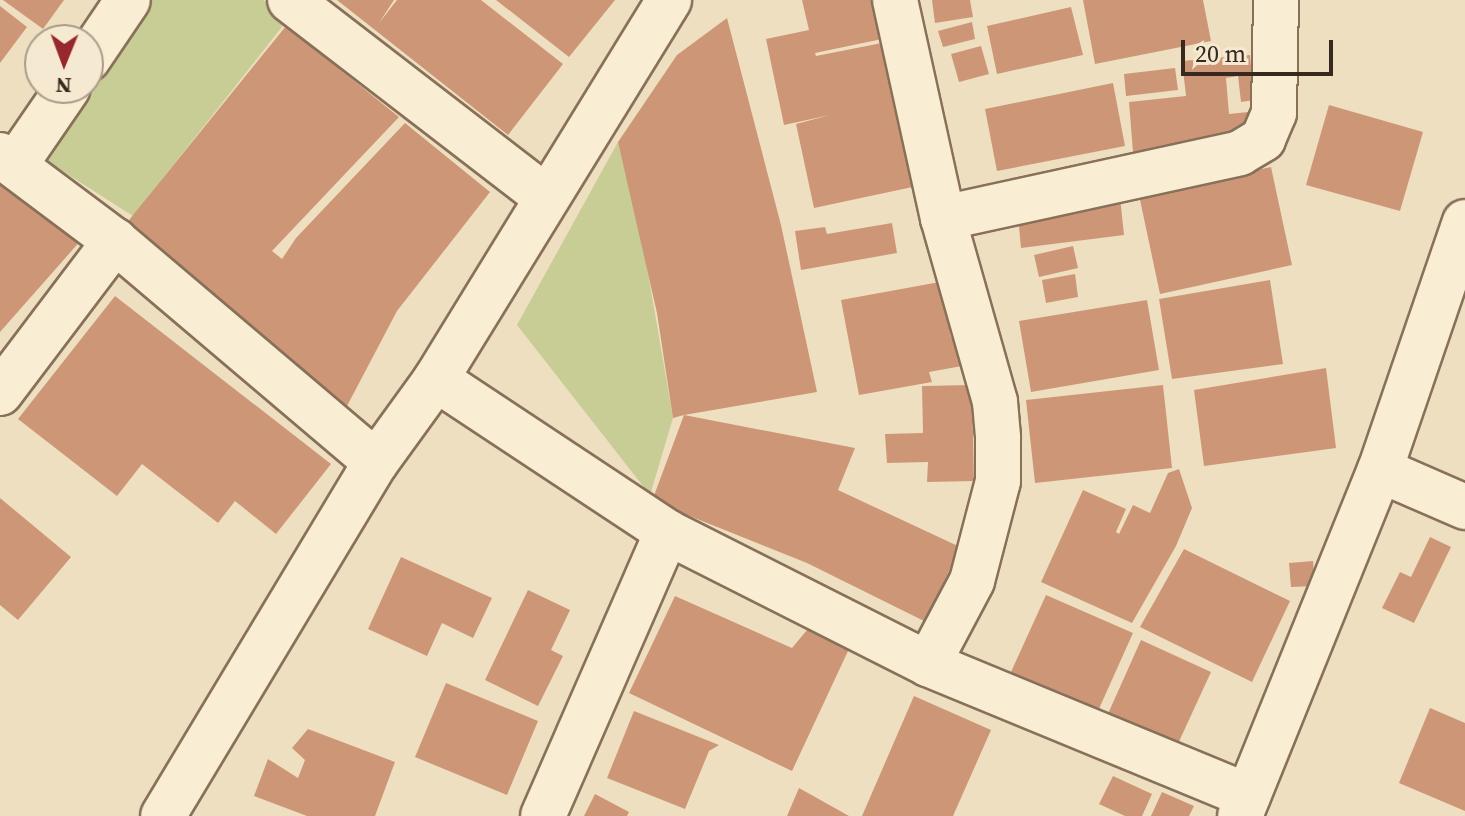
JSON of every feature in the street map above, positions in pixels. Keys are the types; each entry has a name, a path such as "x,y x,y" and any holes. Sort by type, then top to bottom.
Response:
{"street":[{"path":"104,35 128,0"},
{"path":"290,0 547,198"},
{"path":"163,816 376,462 436,379 669,0"},
{"path":"895,0 943,218 961,271 995,402 998,481 972,581 928,664"},
{"path":"943,218 1240,153 1263,139 1274,113 1276,0"},
{"path":"55,104 8,160 115,241 376,462"},
{"path":"436,379 667,532 928,664 1244,806 1380,470 1465,222"},
{"path":"0,393 115,241"},
{"path":"1380,470 1465,507"},
{"path":"543,816 667,532"}],"green space":[{"path":"145,0 263,0 289,18 133,216 42,158 77,104 104,104 104,63"},
{"path":"618,142 643,244 673,418 650,495 517,325"}],"building":[{"path":"3,0 64,0 47,24 36,24"},
{"path":"337,0 394,0 379,23 397,0 481,0 563,64 508,135"},
{"path":"496,0 615,0 569,57"},
{"path":"802,0 879,0 887,38 815,53 816,56 892,41 922,185 814,208 796,124 830,115 784,125 766,39 809,30"},
{"path":"932,0 970,0 973,17 935,23"},
{"path":"1083,0 1203,0 1211,41 1095,64"},
{"path":"0,6 24,25 24,31 0,63"},
{"path":"1071,7 1083,55 997,74 987,26"},
{"path":"727,18 781,225 817,392 673,418 657,313 618,142 677,55"},
{"path":"972,22 975,39 943,47 938,31"},
{"path":"286,26 399,117 272,251 282,259 296,238 405,123 490,192 397,311 347,406 125,225"},
{"path":"981,46 989,74 959,82 951,54"},
{"path":"1250,55 1254,100 1241,102 1238,76 1226,78 1229,114 1248,112 1251,141 1133,152 1129,102 1186,96 1182,61"},
{"path":"1175,68 1178,90 1126,96 1124,74"},
{"path":"1113,83 1125,146 997,171 985,109"},
{"path":"1329,105 1423,132 1400,211 1306,185"},
{"path":"1271,167 1292,265 1160,294 1139,195"},
{"path":"0,174 83,238 0,332"},
{"path":"1120,197 1124,235 1021,248 1018,216"},
{"path":"892,223 897,253 801,270 795,231 825,227 827,234"},
{"path":"1073,246 1078,268 1039,277 1034,255"},
{"path":"1075,274 1078,297 1046,303 1042,280"},
{"path":"956,279 963,318 948,320 951,338 957,337 962,366 929,372 932,382 859,395 841,300"},
{"path":"1270,280 1283,364 1172,379 1159,299"},
{"path":"115,296 331,464 276,534 235,501 218,523 142,464 117,496 18,419"},
{"path":"1147,300 1159,370 1031,392 1019,321"},
{"path":"1326,368 1336,448 1204,466 1194,390"},
{"path":"972,385 974,481 927,482 928,462 887,463 885,434 923,433 922,386"},
{"path":"1163,385 1172,468 1035,483 1026,400"},
{"path":"684,415 855,448 838,490 960,547 926,622 807,563 652,501"},
{"path":"1179,469 1192,508 1176,546 1132,623 1041,582 1083,490 1126,509 1116,532 1119,534 1133,505 1150,513 1168,473"},
{"path":"0,498 71,557 18,620 0,605"},
{"path":"1430,537 1451,547 1414,623 1382,608 1400,572 1411,577"},
{"path":"1184,549 1290,601 1252,682 1140,627"},
{"path":"401,557 492,598 473,638 442,623 427,656 368,629"},
{"path":"1313,561 1315,586 1291,587 1289,563"},
{"path":"528,590 570,610 551,650 563,656 538,706 485,680"},
{"path":"1046,595 1133,633 1098,711 1011,672"},
{"path":"675,596 792,648 807,630 849,649 792,771 629,693"},
{"path":"1141,640 1211,672 1176,748 1107,716"},
{"path":"446,683 538,721 507,795 415,757"},
{"path":"914,696 991,730 953,816 862,816"},
{"path":"1430,708 1465,723 1465,811 1399,783"},
{"path":"634,711 719,745 709,751 685,809 607,778"},
{"path":"308,729 395,762 375,816 307,816 254,796 268,759 298,778 305,760 292,748"},
{"path":"1113,776 1152,794 1142,816 1125,816 1099,804"},
{"path":"799,788 849,816 787,816"},
{"path":"1162,792 1194,806 1189,816 1151,816"},
{"path":"595,794 629,812 627,816 584,816"}]}
